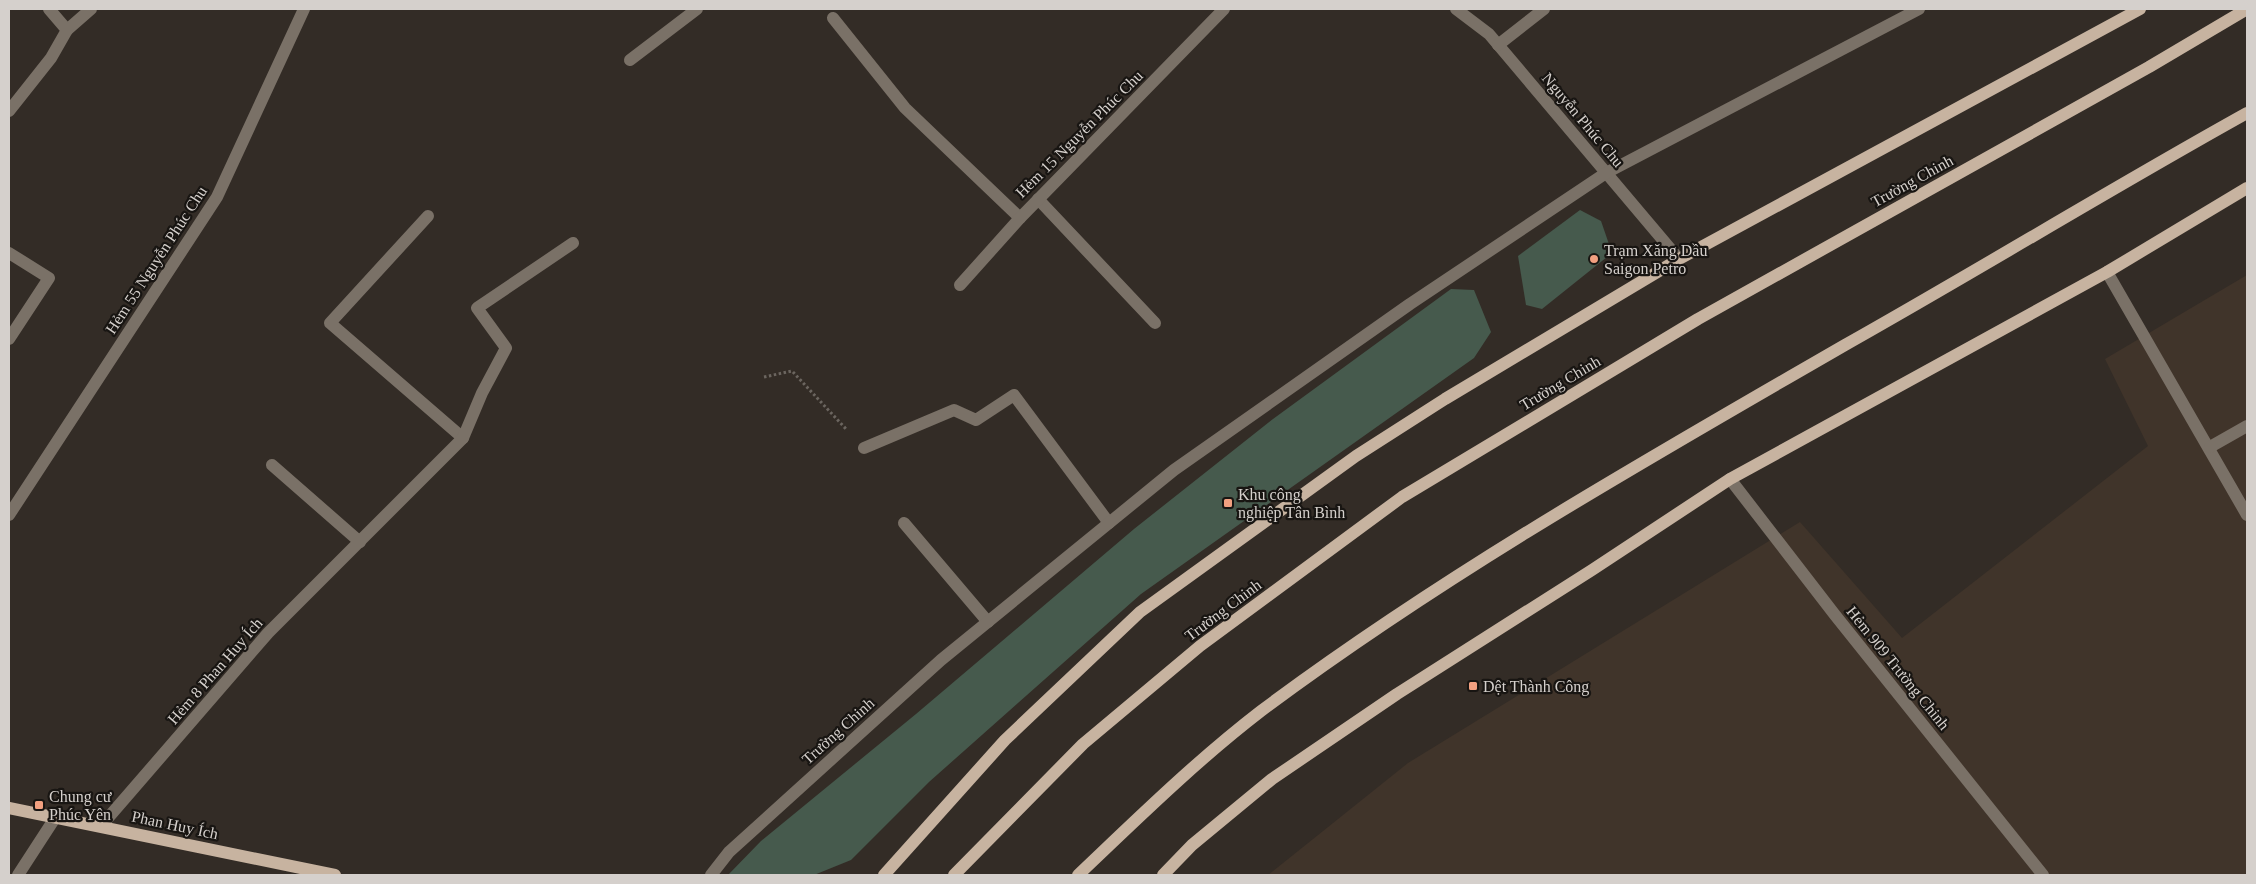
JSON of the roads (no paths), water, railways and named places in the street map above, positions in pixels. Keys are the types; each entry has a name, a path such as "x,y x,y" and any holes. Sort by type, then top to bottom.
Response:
{"main road":[{"path":"884,875 1005,740 1140,612 1356,456 1445,399 1679,259 2140,9"},
{"path":"2239,11 2247,25"},
{"name":"Trường Chinh","path":"954,875 1083,744 1200,646 1402,497 1698,319 2148,67 2239,11"},
{"path":"1078,875 1194,766 1260,712 1359,642 1491,553 1700,429 2247,113"},
{"path":"1163,875 1192,846 1272,779 1397,694 1592,570 1730,479 2107,272 2247,188"},
{"name":"Phan Huy Ích","path":"9,808 335,875"}],"street":[{"path":"50,9 67,30"},
{"path":"9,111 51,58 67,30 92,9"},
{"name":"Hẻm 55 Nguyễn Phúc Chu","path":"9,515 217,197 304,9"},
{"path":"630,60 697,9"},
{"name":"Hẻm 15 Nguyễn Phúc Chu","path":"960,285 1038,199 1224,9"},
{"name":"Nguyễn Phúc Chu","path":"1456,9 1488,34 1498,45 1679,259"},
{"path":"1498,45 1544,9"},
{"name":"Trường Chinh","path":"711,875 729,852 941,660 1174,470 1394,315 1606,173 1919,9"},
{"path":"833,18 905,108 1020,218"},
{"path":"1038,199 1155,323"},
{"path":"428,216 330,323 463,438 482,393 506,348 477,308 573,243"},
{"path":"9,253 49,278 9,339"},
{"path":"2107,272 2210,447 2247,515"},
{"path":"864,448 954,410 976,420 1014,395 1109,523"},
{"path":"2210,447 2247,426"},
{"name":"Hẻm 8 Phan Huy Ích","path":"100,826 268,634 463,438"},
{"path":"272,465 360,542"},
{"name":"Hẻm 909 Trường Chinh","path":"1730,479 1835,615 2043,875"},
{"path":"904,523 988,622"},
{"path":"18,875 55,818"}],"place":[{"name":"Trạm Xăng Dầu Saigon Petro","path":"1594,259"},
{"name":"Khu công nghiệp Tân Bình","path":"1228,503"},
{"name":"Dệt Thành Công","path":"1473,686"},
{"name":"Chung cư Phúc Yên","path":"39,805"}]}
